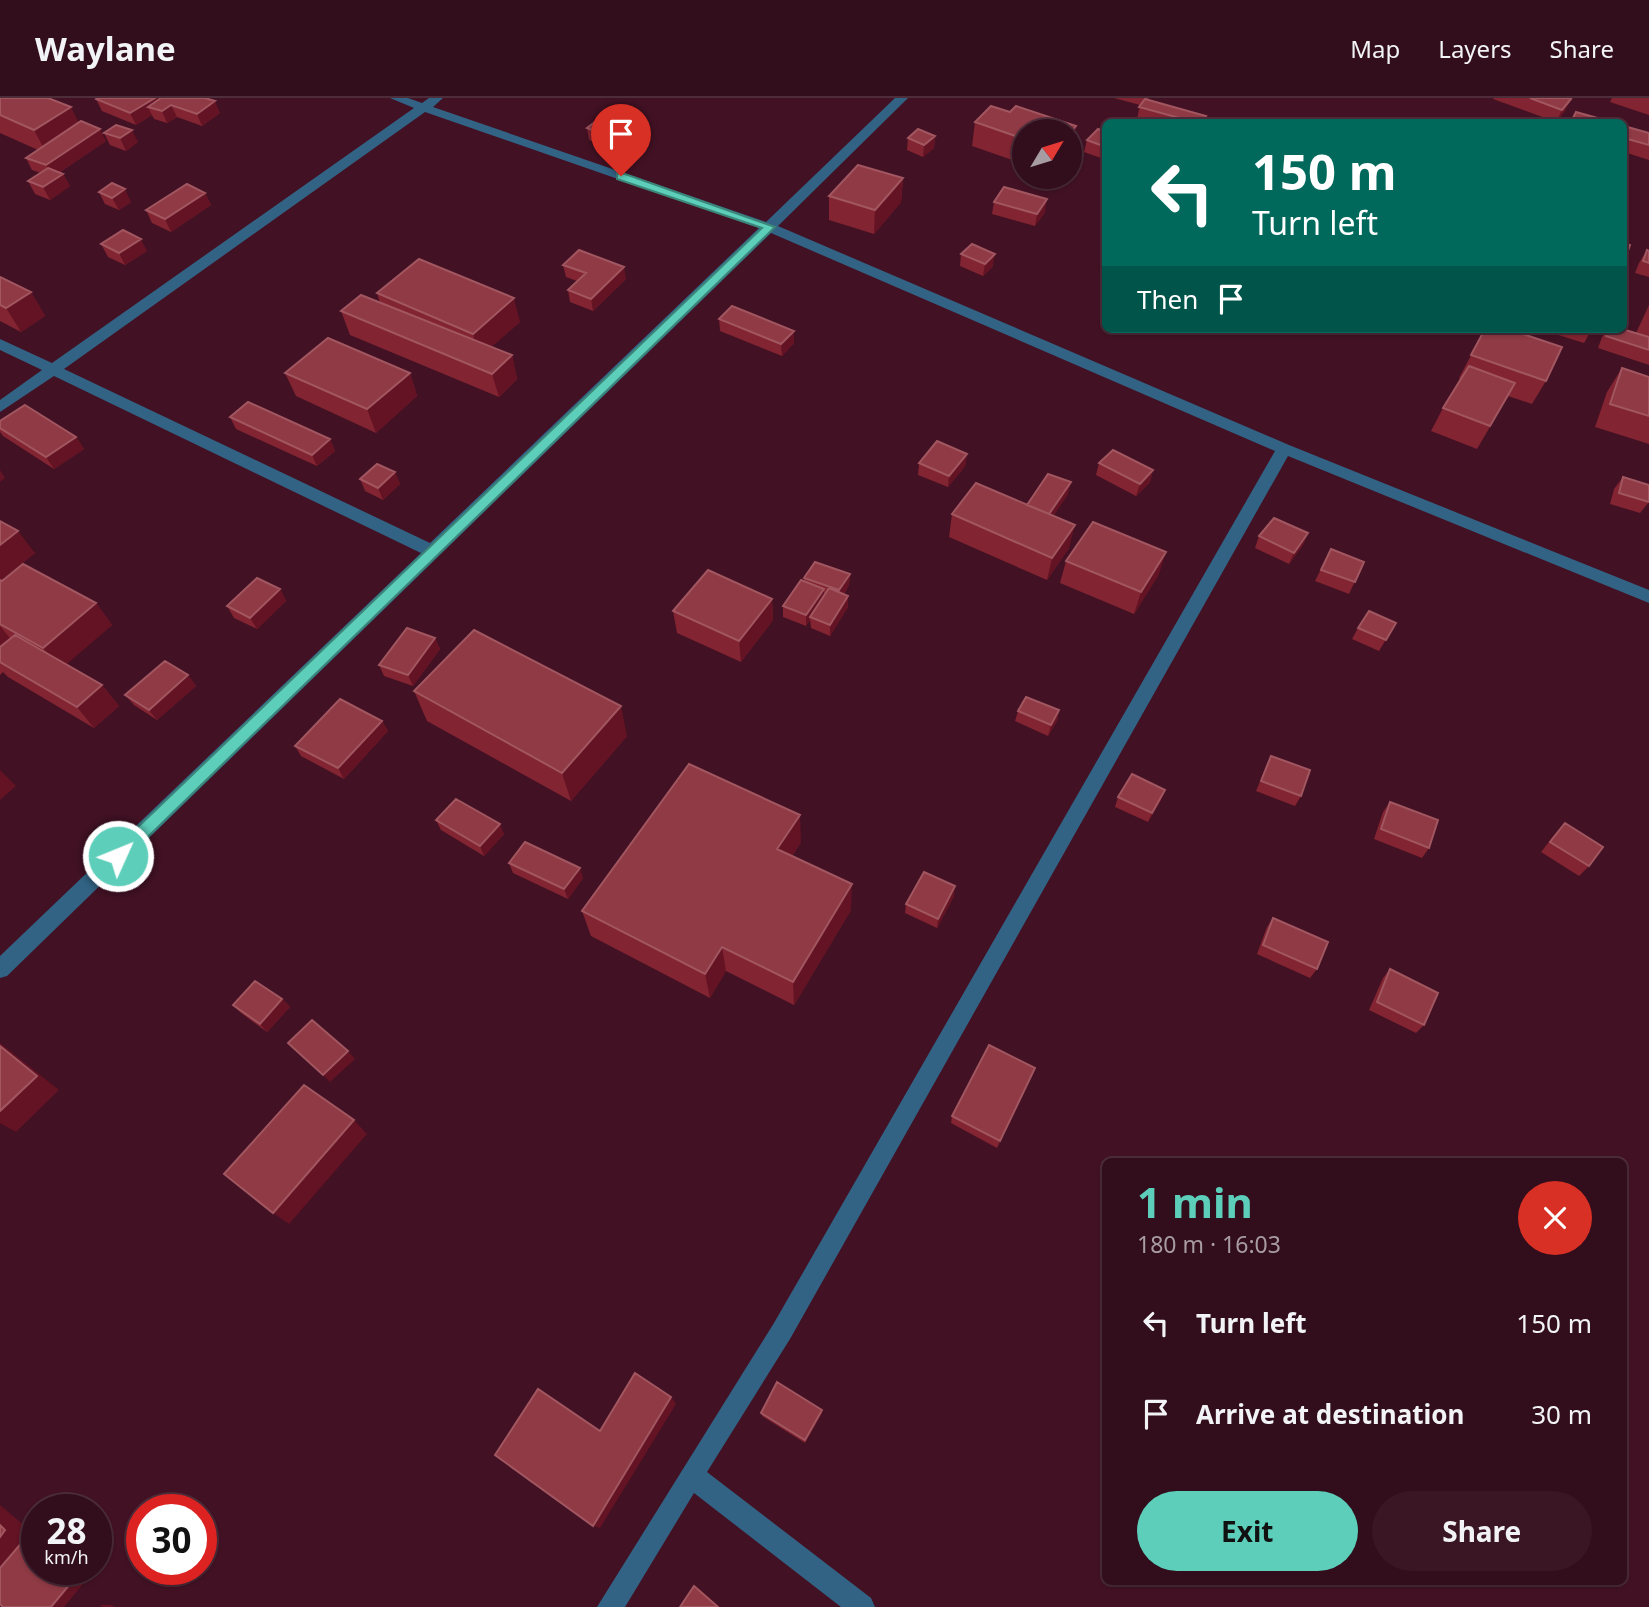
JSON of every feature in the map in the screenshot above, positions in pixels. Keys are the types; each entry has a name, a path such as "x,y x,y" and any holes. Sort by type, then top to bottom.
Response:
{"street":[{"path":"396,98 769,227 1284,449 1649,597"},
{"path":"0,407 437,98"},
{"path":"0,969 902,98"},
{"path":"0,344 434,552"},
{"path":"610,1607 789,1319 1284,449"},
{"path":"691,1475 862,1607"}],"building":[{"path":"0,98 48,98 71,107 34,130 0,115"},
{"path":"97,98 155,98 130,113"},
{"path":"161,98 205,98 215,101 197,114 171,105 162,111 148,107"},
{"path":"1530,98 1567,98 1571,99 1562,110"},
{"path":"1145,99 1206,116 1204,119 1183,119 1139,107"},
{"path":"991,106 1010,112 1016,106 1055,119 1012,119 1012,135 975,122"},
{"path":"1576,112 1601,119 1572,119"},
{"path":"607,113 630,123 610,137 587,128"},
{"path":"81,121 100,129 46,165 26,158"},
{"path":"116,125 132,130 120,138 104,133"},
{"path":"1627,127 1649,133 1649,145 1627,139"},
{"path":"918,129 935,136 924,145 908,138"},
{"path":"1098,129 1102,130 1102,146 1087,140"},
{"path":"858,165 903,178 875,210 829,196"},
{"path":"48,168 63,174 43,187 28,181"},
{"path":"112,183 125,189 112,198 99,192"},
{"path":"187,184 205,193 165,219 146,210"},
{"path":"1004,187 1047,199 1037,214 994,202"},
{"path":"123,230 141,239 119,253 101,244"},
{"path":"972,244 995,254 985,264 961,254"},
{"path":"579,250 624,267 591,299 568,290 586,273 563,265"},
{"path":"1647,250 1649,251 1649,263 1643,261"},
{"path":"419,259 514,298 473,334 377,293"},
{"path":"0,277 31,292 6,308 0,305"},
{"path":"361,295 512,355 492,374 341,311"},
{"path":"732,306 794,331 781,344 719,319"},
{"path":"1627,330 1649,337 1649,350 1606,336 1607,333 1627,333"},
{"path":"1483,333 1520,333 1562,347 1546,381 1471,355"},
{"path":"328,338 410,373 367,409 285,373"},
{"path":"1469,366 1515,383 1490,426 1443,408"},
{"path":"1622,368 1649,377 1649,416 1610,404"},
{"path":"248,402 330,439 312,455 230,417"},
{"path":"25,405 76,437 46,457 0,428 0,421"},
{"path":"937,441 967,454 949,476 919,463"},
{"path":"1113,450 1153,470 1140,484 1099,463"},
{"path":"377,464 395,472 378,488 360,479"},
{"path":"1048,474 1071,482 1049,514 1027,505"},
{"path":"1623,477 1649,485 1649,502 1619,493"},
{"path":"976,483 1075,525 1052,558 952,514"},
{"path":"1274,518 1308,533 1294,553 1259,536"},
{"path":"0,521 18,531 0,545"},
{"path":"1093,522 1166,552 1141,592 1066,561"},
{"path":"1331,549 1364,562 1355,582 1321,570"},
{"path":"815,562 850,574 839,590 804,578"},
{"path":"23,564 96,603 43,648 0,624 0,580"},
{"path":"708,570 772,599 739,641 673,611"},
{"path":"257,578 280,589 250,618 227,606"},
{"path":"801,580 824,589 806,615 783,606"},
{"path":"829,588 848,596 830,625 810,617"},
{"path":"1369,611 1396,623 1386,640 1358,628"},
{"path":"407,628 435,638 408,675 379,665"},
{"path":"474,630 621,706 562,773 414,691"},
{"path":"15,635 102,685 77,707 0,662 0,647"},
{"path":"165,661 188,675 149,710 125,695"},
{"path":"1026,697 1059,710 1051,725 1018,711"},
{"path":"340,699 382,721 338,768 295,746"},
{"path":"1271,756 1310,770 1301,796 1261,781"},
{"path":"689,764 800,815 777,849 852,884 793,982 722,947 705,974 582,911"},
{"path":"1132,774 1165,790 1152,813 1118,797"},
{"path":"456,799 500,824 480,846 436,820"},
{"path":"1390,802 1438,820 1429,848 1381,829"},
{"path":"1565,823 1603,847 1589,866 1550,842"},
{"path":"525,842 580,868 564,889 509,863"},
{"path":"924,872 955,886 938,919 906,904"},
{"path":"1273,918 1328,942 1317,969 1263,945"},
{"path":"1390,969 1438,993 1424,1025 1377,1002"},
{"path":"255,981 282,999 260,1024 233,1005"},
{"path":"312,1020 348,1051 323,1075 288,1043"},
{"path":"989,1045 1035,1068 1000,1141 952,1116"},
{"path":"0,1046 37,1076 0,1111"},
{"path":"304,1085 354,1120 273,1213 224,1174"},
{"path":"635,1373 671,1397 593,1526 495,1455 538,1389 600,1431"},
{"path":"777,1382 822,1410 805,1440 761,1413"},
{"path":"21,1544 21,1585 69,1585 51,1607 3,1607 0,1604 0,1568"},
{"path":"694,1586 718,1607 680,1607"}],"route":[{"path":"118,856 769,227 621,176"}]}
